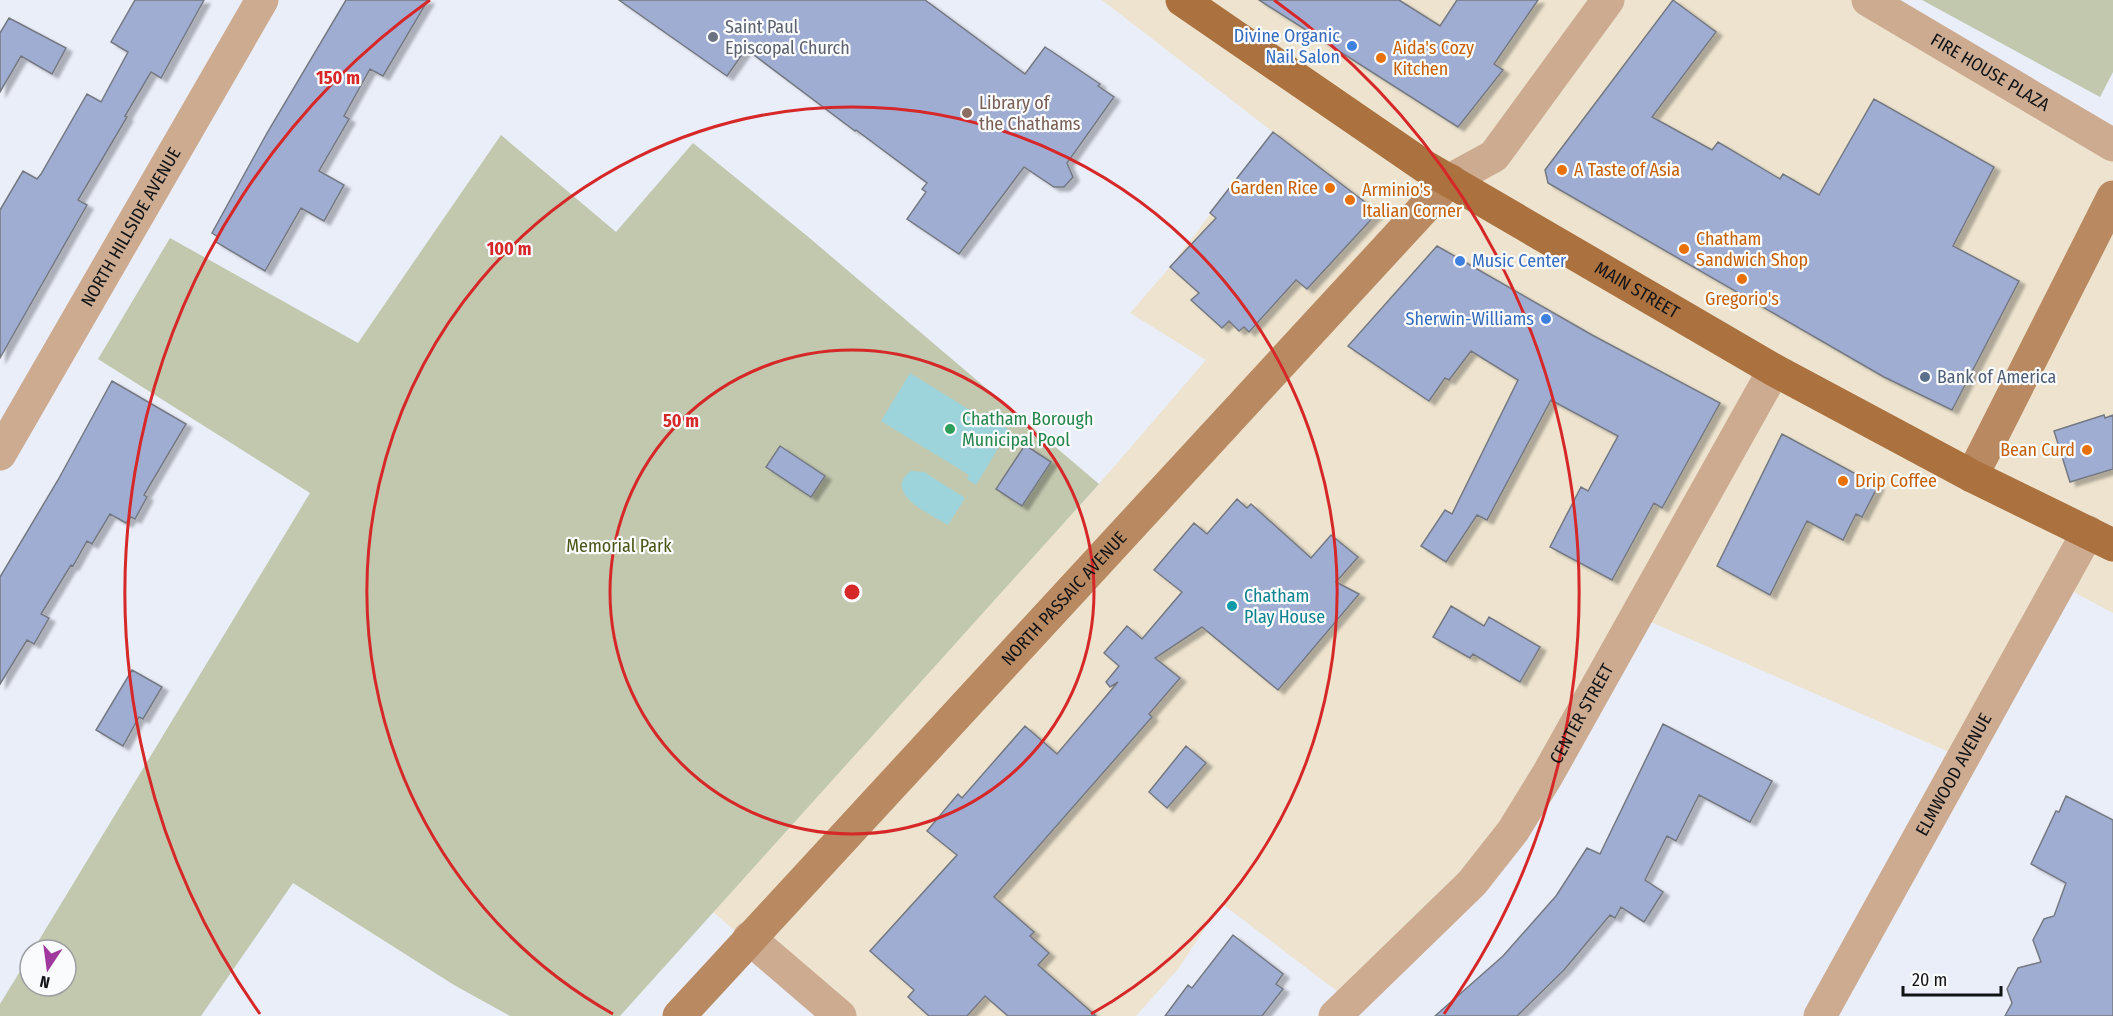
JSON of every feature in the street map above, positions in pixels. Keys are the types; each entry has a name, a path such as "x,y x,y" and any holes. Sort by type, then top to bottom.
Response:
{"main road":[{"name":"MAIN STREET","path":"1182,0 1425,166 1774,370 1972,476 2101,539"},
{"name":"NORTH PASSAIC AVENUE","path":"679,1016 1150,508 1450,180"},
{"path":"1972,476 2113,197"}],"street":[{"name":"NORTH HILLSIDE AVENUE","path":"0,454 262,0"},
{"path":"1450,180 1494,156 1608,0"},
{"name":"FIRE HOUSE PLAZA","path":"1868,0 2113,145"},
{"name":"CENTER STREET","path":"1335,1016 1472,883 1513,831 1548,774 1774,370"},
{"name":"ELMWOOD AVENUE","path":"1820,1016 2101,539"},
{"path":"749,938 840,1016"}],"shaded area":[{"path":"1102,0 1867,0 2113,146 2113,613 2060,585 1965,759 1637,616 1476,880 1350,1001 1221,903 1179,968 1136,1016 834,1016 713,912 1099,484 1206,360 1130,313 1170,267 1273,132"}],"green space":[{"path":"1922,0 2113,0 2113,72 2100,97"},
{"name":"Memorial Park","path":"501,135 616,232 693,143 806,235 1099,484 620,1016 510,1016 454,985 293,883 201,1016 0,1016 0,1004 18,975 18,998 78,998 78,938 40,938 310,493 98,359 170,238 358,343"}],"water":[{"name":"Chatham Borough Municipal Pool","path":"910,373 997,427 1000,424 1009,430 976,485 967,479 969,475 881,421"},
{"path":"911,471 924,472 965,498 948,525 921,509 905,495 902,487 903,479"}],"building":[{"path":"135,0 204,0 161,78 151,72 125,116 127,117 78,200 87,205 0,358 0,210 23,171 37,179 41,174 87,94 101,102 128,52 111,42"},
{"path":"346,0 428,0 383,76 370,69 344,116 349,119 319,171 344,185 324,221 301,208 265,271 216,242 218,237 212,233 267,133"},
{"name":"Library of the Chathams","path":"619,0 925,0 1025,74 1045,47 1100,84 1098,86 1114,97 1067,163 1073,177 1064,187 1054,187 1024,167 959,254 907,219 926,192 922,189 927,183 746,49 727,76"},
{"path":"1259,0 1399,0 1440,26 1457,0 1538,0 1494,64 1503,70 1458,127"},
{"path":"1673,0 1716,32 1652,117 1712,150 1718,142 1780,179 1783,174 1819,195 1874,99 1994,167 1953,246 2019,281 1952,410 1884,377 1548,183 1545,170"},
{"path":"9,18 66,48 52,74 21,56 0,92 0,33"},
{"path":"1273,132 1378,212 1307,289 1296,280 1249,332 1244,327 1239,331 1229,321 1222,328 1191,300 1199,293 1170,267 1216,218 1210,213"},
{"path":"1437,246 1592,335 1720,403 1662,508 1654,503 1612,580 1550,547 1581,487 1588,491 1618,436 1551,400 1487,520 1477,515 1446,562 1421,546 1445,510 1452,514 1518,380 1471,351 1449,380 1445,378 1429,401 1348,346"},
{"path":"112,381 186,424 144,495 147,497 135,519 131,517 126,523 110,514 92,544 87,541 41,614 49,618 34,644 27,640 0,684 0,577 58,480"},
{"name":"Bean Curd","path":"2104,415 2105,418 2113,415 2113,469 2070,482 2054,431"},
{"path":"1782,434 1878,486 1862,517 1856,514 1843,540 1807,521 1770,595 1717,566"},
{"path":"1025,445 1051,462 1022,506 996,489"},
{"path":"780,446 825,476 811,497 766,467"},
{"path":"1237,499 1247,508 1251,504 1311,558 1331,535 1358,557 1336,582 1359,594 1278,690 1202,627 1155,658 1180,678 1149,714 1152,717 994,897 1034,932 1030,936 1049,953 1038,965 1096,1016 1008,1016 985,996 967,1016 929,1016 908,997 914,990 870,951 957,855 927,831 958,794 962,798 1025,726 1057,754 1118,682 1110,687 1106,682 1119,666 1104,653 1127,626 1142,639 1182,592 1154,570 1194,523 1207,534"},
{"path":"1451,606 1484,626 1489,617 1540,647 1520,682 1473,654 1470,658 1433,637"},
{"path":"132,670 162,687 143,719 139,717 123,746 96,730"},
{"path":"1663,724 1772,781 1750,822 1699,795 1676,841 1667,836 1645,880 1663,892 1644,922 1621,907 1615,918 1610,915 1564,970 1517,1016 1435,1016 1503,956 1556,896 1587,848 1600,854"},
{"path":"1186,746 1206,763 1167,808 1149,792"},
{"path":"2066,796 2113,820 2113,1016 2005,1016 2012,1003 2007,989 2018,968 2041,962 2033,940 2044,919 2054,916 2066,883 2031,864 2056,811 2059,812"},
{"path":"1233,935 1283,974 1276,984 1283,989 1262,1016 1165,1016 1188,985 1192,988"}],"place":[{"name":"Saint Paul Episcopal Church","path":"713,37"},
{"name":"Divine Organic Nail Salon","path":"1352,46"},
{"name":"Aida's Cozy Kitchen","path":"1381,58"},
{"name":"Library of the Chathams","path":"967,113"},
{"name":"A Taste of Asia","path":"1562,170"},
{"name":"Garden Rice","path":"1330,188"},
{"name":"Arminio's Italian Corner","path":"1350,200"},
{"name":"Chatham Sandwich Shop","path":"1684,249"},
{"name":"Music Center","path":"1460,261"},
{"name":"Gregorio's","path":"1742,279"},
{"name":"Sherwin-Williams","path":"1546,319"},
{"name":"Bank of America","path":"1925,377"},
{"name":"Chatham Borough Municipal Pool","path":"950,429"},
{"name":"Bean Curd","path":"2087,450"},
{"name":"Drip Coffee","path":"1843,481"},
{"name":"Chatham Play House","path":"1232,606"}]}
